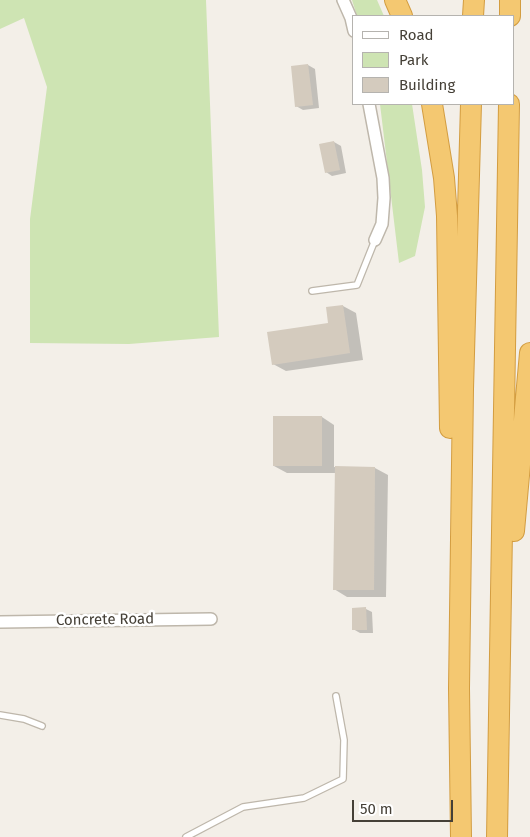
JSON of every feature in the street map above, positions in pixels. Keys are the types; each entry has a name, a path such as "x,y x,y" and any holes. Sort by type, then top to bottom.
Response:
{"highway":[{"path":"395,0 402,15"},
{"path":"473,15 474,0"},
{"path":"510,0 510,15"},
{"path":"432,105 444,178 447,216 448,366 459,688 461,837"},
{"path":"459,688 463,389 471,105"},
{"path":"497,837 509,105"},
{"path":"500,677 530,353"}],"street":[{"path":"343,0 352,25"},
{"path":"369,105 383,178 384,198 382,224 375,240"},
{"name":"Concrete Road","path":"0,622 211,619"}],"lane":[{"path":"312,291 357,285 375,240"},
{"path":"186,837 243,807 304,798 343,779 344,740 336,696"},
{"path":"0,715 24,719 42,726"}],"green space":[{"path":"0,0 206,0 219,337 129,344 30,343 30,219 47,87 24,18 0,29"},
{"path":"352,0 377,0 384,15 357,15"},
{"path":"380,105 412,105 422,170 425,207 415,256 399,263"}],"building":[{"path":"308,64 313,105 295,107 291,66"},
{"path":"334,141 340,170 325,173 319,144"},
{"path":"343,305 350,353 272,365 267,332 328,323 326,307"},
{"path":"273,416 322,416 322,466 273,466"},
{"path":"335,466 375,467 374,590 333,590"},
{"path":"366,607 367,630 352,630 352,608"}]}
